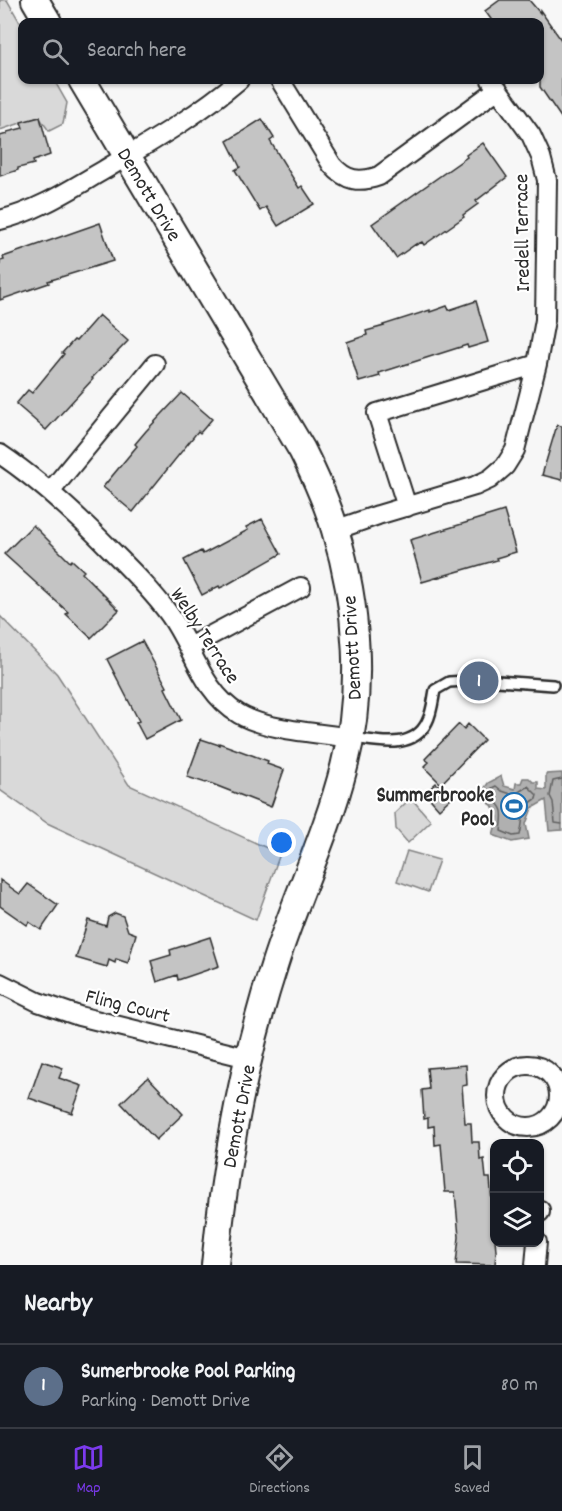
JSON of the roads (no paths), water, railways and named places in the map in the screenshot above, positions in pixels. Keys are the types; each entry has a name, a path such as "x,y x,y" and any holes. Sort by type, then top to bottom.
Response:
{"street":[{"path":"35,0 46,18"},
{"name":"Demott Drive","path":"84,84 302,450 322,493 335,530 353,615 355,686 351,738 336,796 274,965 248,1058 231,1147 215,1265"},
{"path":"0,220 50,202 196,114 234,84"},
{"path":"282,84 332,165 340,174 351,180 366,180 379,176 495,84"},
{"name":"Iredell Terrace","path":"335,530 378,514 475,486 490,479 505,466 515,450 537,364 545,320 546,180 541,157 531,135 495,84"},
{"path":"50,492 155,364"},
{"path":"406,507 377,413 537,364"},
{"name":"Welby Terrace","path":"0,454 50,492 86,524 148,587 171,616 212,690 224,704 239,714 264,724 351,738"},
{"path":"189,647 301,587"},
{"name":"Fling Court","path":"0,983 38,1002 79,1016 248,1058"},
{"path":"535,1265 537,1247"}],"lane":[{"path":"351,738 402,743 416,735 427,723 435,690 449,682 484,680 553,685"}],"water":[{"name":"Summerbrooke Pool","path":"562,773 562,830 549,831 546,800 532,808 526,824 529,839 512,842 493,835 498,817 492,805 479,797 488,783 501,776 504,786 515,789 516,783 521,783 523,778 529,778 533,782 538,782 538,789 546,790 546,774"}],"place":[{"name":"Sumerbrooke Pool Parking","path":"479,681"},
{"name":"Summerbrooke Pool","path":"514,806"}]}
